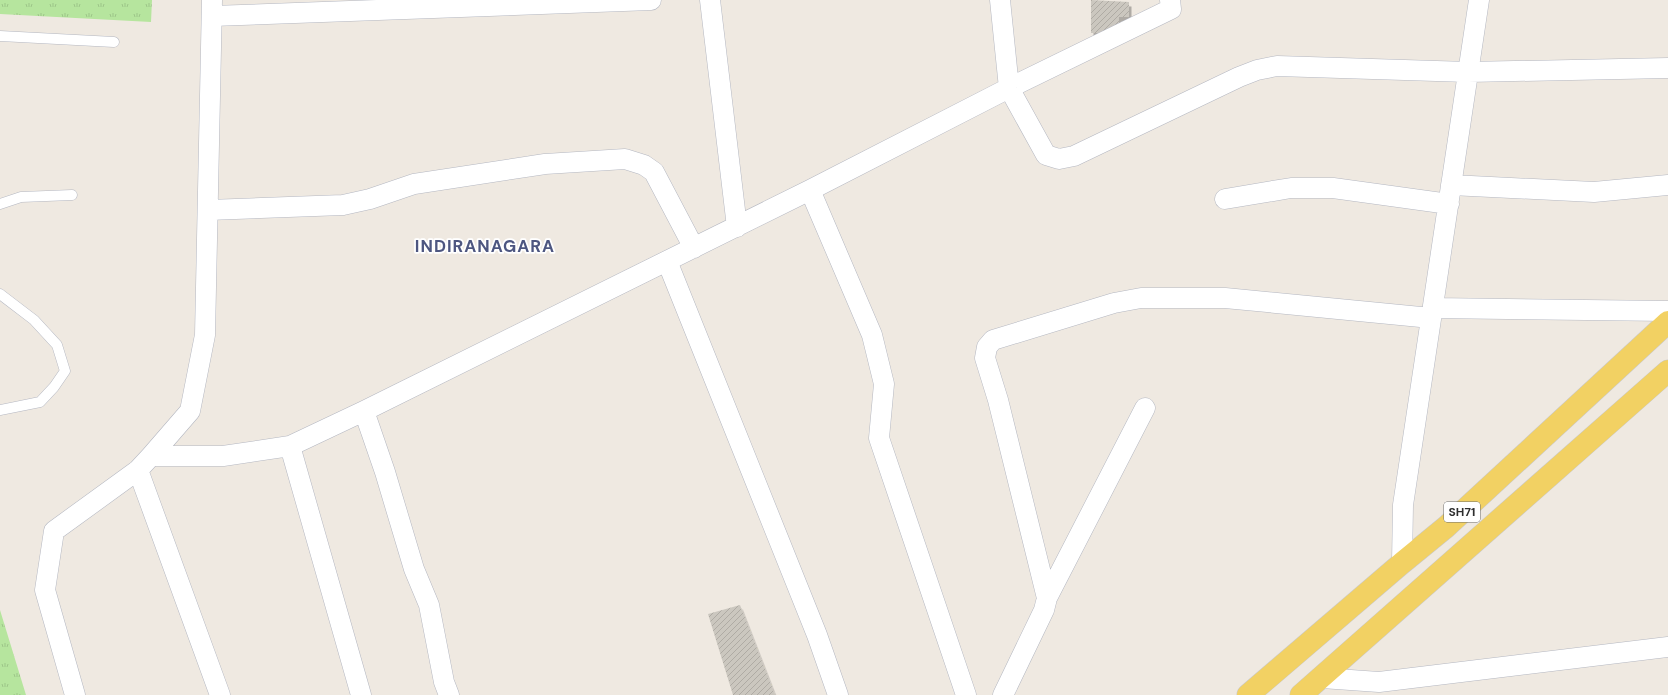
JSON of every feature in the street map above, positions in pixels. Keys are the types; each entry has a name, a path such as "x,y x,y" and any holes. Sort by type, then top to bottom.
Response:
{"main road":[{"name":"SH71","path":"1248,695 1446,527 1668,322"},
{"name":"SH71","path":"1301,695 1668,371"},
{"path":"1402,563 1426,586"}],"street":[{"path":"74,695 45,590 54,531 144,463 190,411 205,335 212,8 651,0"},
{"path":"710,0 736,227"},
{"path":"1000,0 1009,88 1046,155 1059,159 1074,156 1239,77 1257,70 1277,66 1468,72 1668,68"},
{"path":"144,463 222,456 290,446 694,248 1009,88 1171,9 1170,0"},
{"path":"1402,563 1403,505 1479,0"},
{"path":"208,210 343,205 370,199 414,184 443,179 545,164 625,159 644,165 654,172 694,248"},
{"path":"1451,185 1594,192 1668,186"},
{"path":"1226,199 1290,188 1333,188 1449,204"},
{"path":"810,190 872,335 884,384 879,438 966,695"},
{"path":"667,261 816,635 838,695"},
{"path":"1047,598 1045,584 998,400 985,358 987,347 993,340 1114,303 1141,298 1226,298 1432,313 1668,311"},
{"path":"1003,695 1044,610 1047,598 1146,408"},
{"path":"364,411 385,472 414,570 429,605 444,682 449,695"},
{"path":"290,446 361,695"},
{"path":"144,463 220,695"},
{"path":"1322,678 1379,682 1668,647"}],"lane":[{"path":"0,36 114,42"},
{"path":"0,204 21,197 72,195"},
{"path":"0,294 34,320 57,345 65,371 40,402 0,410"}],"green space":[{"path":"0,0 152,0 151,22 0,14"},
{"path":"0,610 26,695 0,695"}],"building":[{"path":"1091,0 1129,2 1129,17 1119,17 1119,33 1091,33"},
{"path":"740,605 775,695 733,695 708,614"}],"district":[{"name":"INDIRANAGARA","path":"485,246"}]}
